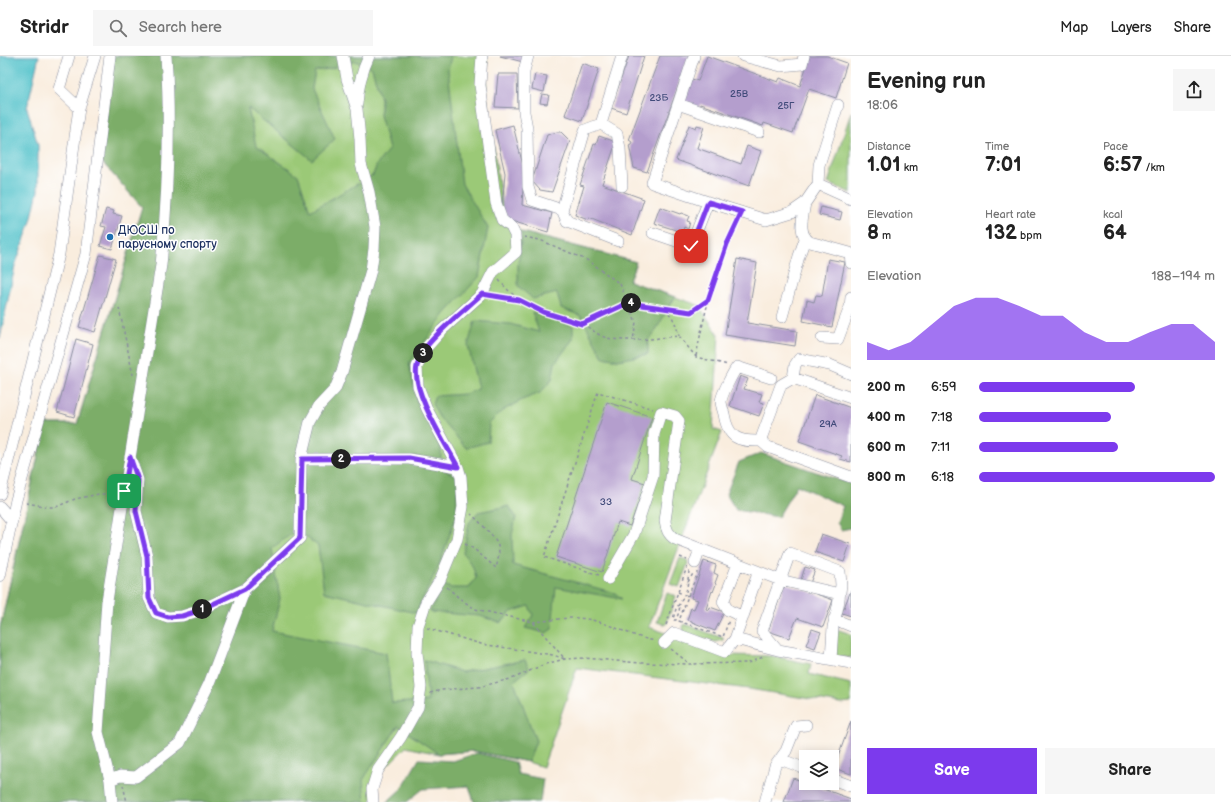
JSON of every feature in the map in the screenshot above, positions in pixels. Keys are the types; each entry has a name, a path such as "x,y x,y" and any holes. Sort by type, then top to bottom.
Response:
{"lane":[{"path":"69,56 59,89 79,108"},
{"path":"0,494 59,254 79,108 95,56"},
{"path":"0,576 16,502 86,254 110,56"},
{"path":"112,802 115,778 98,732 107,601 161,264 166,218 170,112 166,56"},
{"path":"343,56 347,78 357,109"},
{"path":"130,457 138,480 136,511 147,556 149,598 156,613 168,617 182,616 198,611 245,589 300,538 302,459 310,422 319,406 335,389 342,372 371,270 375,227 369,192 361,164 357,109 358,93 365,65 369,56"},
{"path":"373,802 372,789 378,770 400,738 418,707 421,687 417,653 418,626 426,602 440,580 457,539 463,507 461,477 458,467 427,409 418,386 417,367 426,348 442,330 482,294 493,272 516,252 514,235 511,227 502,220 496,202 480,85 482,56"},
{"path":"528,56 524,71 524,112 527,128 528,187 532,200 562,210"},
{"path":"601,124 622,56"},
{"path":"694,56 652,182 708,202 766,220 792,212 805,202 818,184 819,165 838,105"},
{"path":"743,56 781,66 802,64 804,56"},
{"path":"678,104 759,132"},
{"path":"601,124 586,130 562,210 567,221 618,241"},
{"path":"601,124 617,134 620,148 622,186"},
{"path":"818,184 851,199"},
{"path":"653,233 691,246 708,202"},
{"path":"782,317 805,239 802,229 805,202"},
{"path":"805,239 810,242 850,253 851,263"},
{"path":"822,338 838,339 850,307 851,297"},
{"path":"793,378 795,365 799,359 830,365 851,374"},
{"path":"771,378 737,367 721,401 726,424 732,435 746,442 761,441 768,447 851,477"},
{"path":"761,441 781,385 793,378 851,398"},
{"path":"608,578 634,534 653,476 654,434 661,412 675,416 679,421 665,521 669,535 700,549 780,580 840,594"},
{"path":"302,459 409,458 458,467"},
{"path":"0,507 12,521"},
{"path":"694,567 700,549"},
{"path":"778,650 762,631 790,553 842,569 840,594 834,619 831,659"},
{"path":"738,564 723,602 728,610 743,616"},
{"path":"664,643 674,633 725,652 735,639 756,579"},
{"path":"115,778 136,777 180,742 209,684 245,589"},
{"path":"834,619 851,626"},
{"path":"735,639 778,650 851,663"},
{"path":"765,802 775,766 786,751 796,726 806,725"},
{"path":"780,759 799,766"},
{"path":"839,782 851,786"}],"path":[{"path":"696,357 708,300 727,244 742,212"},
{"path":"514,235 540,240 589,261 620,284 636,322 633,340"},
{"path":"493,272 507,290 519,300 543,312 582,324 601,337 633,340 680,336"},
{"path":"482,294 519,300"},
{"path":"582,324 628,303 691,312 708,300"},
{"path":"119,308 134,380"},
{"path":"662,308 671,314 680,336 696,357 737,367"},
{"path":"608,578 544,558 598,392 661,412"},
{"path":"16,502 56,507 75,500 99,494 115,494 124,491"},
{"path":"457,539 474,549 496,568 499,558 498,546 480,522 463,507"},
{"path":"666,625 689,563 687,560 680,557"},
{"path":"688,582 692,576 694,567"},
{"path":"680,604 678,616 676,620 674,620 673,613 685,594 694,567"},
{"path":"694,567 697,575 679,621 723,637 729,618"},
{"path":"440,580 459,598 475,609 533,622 579,618 599,622 646,640 664,643 690,664"},
{"path":"678,592 688,596"},
{"path":"533,622 565,659"},
{"path":"418,626 482,644 553,655 565,659"},
{"path":"420,696 442,690 479,687 514,678 545,664 565,659 584,658 640,663 690,664 749,663 764,657"},
{"path":"115,778 127,802"}],"green space":[{"path":"113,56 487,56 486,93 504,219 522,232 636,262 629,281 698,305 719,335 713,429 722,432 649,627 727,655 773,656 811,664 809,674 851,684 851,703 841,704 749,689 577,668 543,767 528,762 474,751 439,754 406,747 381,772 376,787 378,802 0,802 0,628 45,424 77,424 142,207 102,162"},
{"path":"113,56 451,56 448,70 462,184 488,228 479,277 445,314 409,363 417,401 441,444 441,468 458,477 456,517 439,565 416,613 324,592 318,546 297,530 272,548 280,599 272,631 386,653 392,703 428,701 424,660 462,672 525,660 529,669 514,681 536,741 528,762 474,751 439,754 398,726 363,780 365,802 0,802 0,628 45,424 77,424 142,207 102,162","holes":["355,61 372,68 381,99 380,115 389,149 377,164 373,175 310,211 298,175 256,146 248,108 312,160 335,139 312,89 315,71 329,69"]},
{"path":"851,112 851,193 828,183"},
{"path":"522,232 636,262 629,281 675,297 653,335 648,340 648,354 618,360 603,357 581,316 561,308 557,293 533,299 518,286 518,265"},
{"path":"532,312 573,326 573,339 555,363 552,380 540,393 522,400 502,411 489,424 488,442 466,448 439,417 432,404 435,396 465,394 478,389 468,345 475,321 510,324 539,332"},
{"path":"761,453 851,484 851,528 841,530 837,522 843,506 797,485 778,517 736,510 726,494 739,462"},
{"path":"509,506 516,517 512,535 513,565 615,593 622,599 556,587 552,629 546,633 525,628 533,615 529,606 511,612 501,623 480,616 430,612 443,584 450,588 469,588 476,578 473,567 463,553 469,523 478,512"},
{"path":"680,558 687,560 688,563 679,587 670,584"},
{"path":"667,593 676,596 666,625 657,622"},
{"path":"684,624 723,638 723,640 715,642 684,632"},
{"path":"836,629 851,634 851,658 837,656 835,650"},
{"path":"477,753 515,762 518,774 543,779 540,802 474,802 469,786 423,789 407,802 387,802 402,788 419,759 453,761"}],"water":[{"path":"0,56 39,56 27,108 38,145 38,191 31,221 15,266 0,338"}],"building":[{"path":"500,56 524,56 523,62"},
{"path":"629,56 644,56 626,113 611,108"},
{"path":"660,56 689,56 647,172 634,168 629,145 632,142 629,140"},
{"path":"707,56 778,82 780,78 800,86 810,56 827,56 847,63 836,98 809,89 793,133 764,123 763,126 700,104 699,108 684,102 692,79 698,81"},
{"path":"582,63 599,69 582,121 565,115"},
{"path":"498,74 517,74 518,108 495,107"},
{"path":"535,74 547,76 544,92 532,89"},
{"path":"542,94 549,95 547,104 540,103"},
{"path":"513,125 524,170 522,205 552,213 548,232 508,220 502,207 505,173 495,130"},
{"path":"689,125 696,128 697,125 704,127 697,148 741,164 747,146 761,151 749,186 676,160"},
{"path":"561,132 570,141 552,192 540,190 532,181 547,135"},
{"path":"599,136 616,142 602,184 644,199 632,235 589,218 588,220 575,215 584,186 580,185 594,144 596,145"},
{"path":"660,207 689,216 687,221 690,222 688,229 684,227 682,232 654,223"},
{"path":"821,207 842,212 840,220 819,215"},
{"name":"ДЮСШ по парусному спорту","path":"106,209 114,211 113,214 122,216 112,249 100,246 106,227 101,226"},
{"path":"100,255 116,259 95,332 79,327"},
{"path":"737,259 757,263 747,323 797,331 795,346 725,335"},
{"path":"828,259 845,262 832,327 803,321 807,300 814,302 816,295 822,296"},
{"path":"76,339 93,344 74,417 57,412"},
{"path":"740,376 748,379 744,389 762,394 759,402 764,403 759,416 730,406"},
{"path":"815,395 851,408 851,462 840,459 842,456 799,441"},
{"path":"607,402 652,417 632,479 645,483 630,526 618,522 602,572 556,557"},
{"path":"821,534 850,544 844,562 815,552"},
{"path":"704,561 716,565 714,573 718,575 706,609 709,610 710,607 724,612 715,631 687,620 691,608 694,609 698,600 691,598"},
{"path":"805,567 815,570 810,583 801,580"},
{"path":"785,583 833,600 823,627 797,618 789,638 768,631"},
{"path":"851,590 851,616 842,613"},
{"path":"812,629 821,632 815,648 806,645"},
{"path":"851,721 851,774 839,770 839,754"},
{"path":"793,778 799,780 799,790 826,790 851,799 851,802 784,802"}],"place":[{"name":"ДЮСШ по парусному спорту","path":"110,237"}],"route":[{"path":"124,491 130,457 138,480 136,511 147,556 149,598 156,613 168,617 182,616 198,611 245,589 300,538 302,459 409,458 458,467 427,409 418,386 417,367 426,348 442,330 482,294 519,300 543,312 582,324 628,303 691,312 708,300 727,244 742,212 708,202 691,246"}]}
